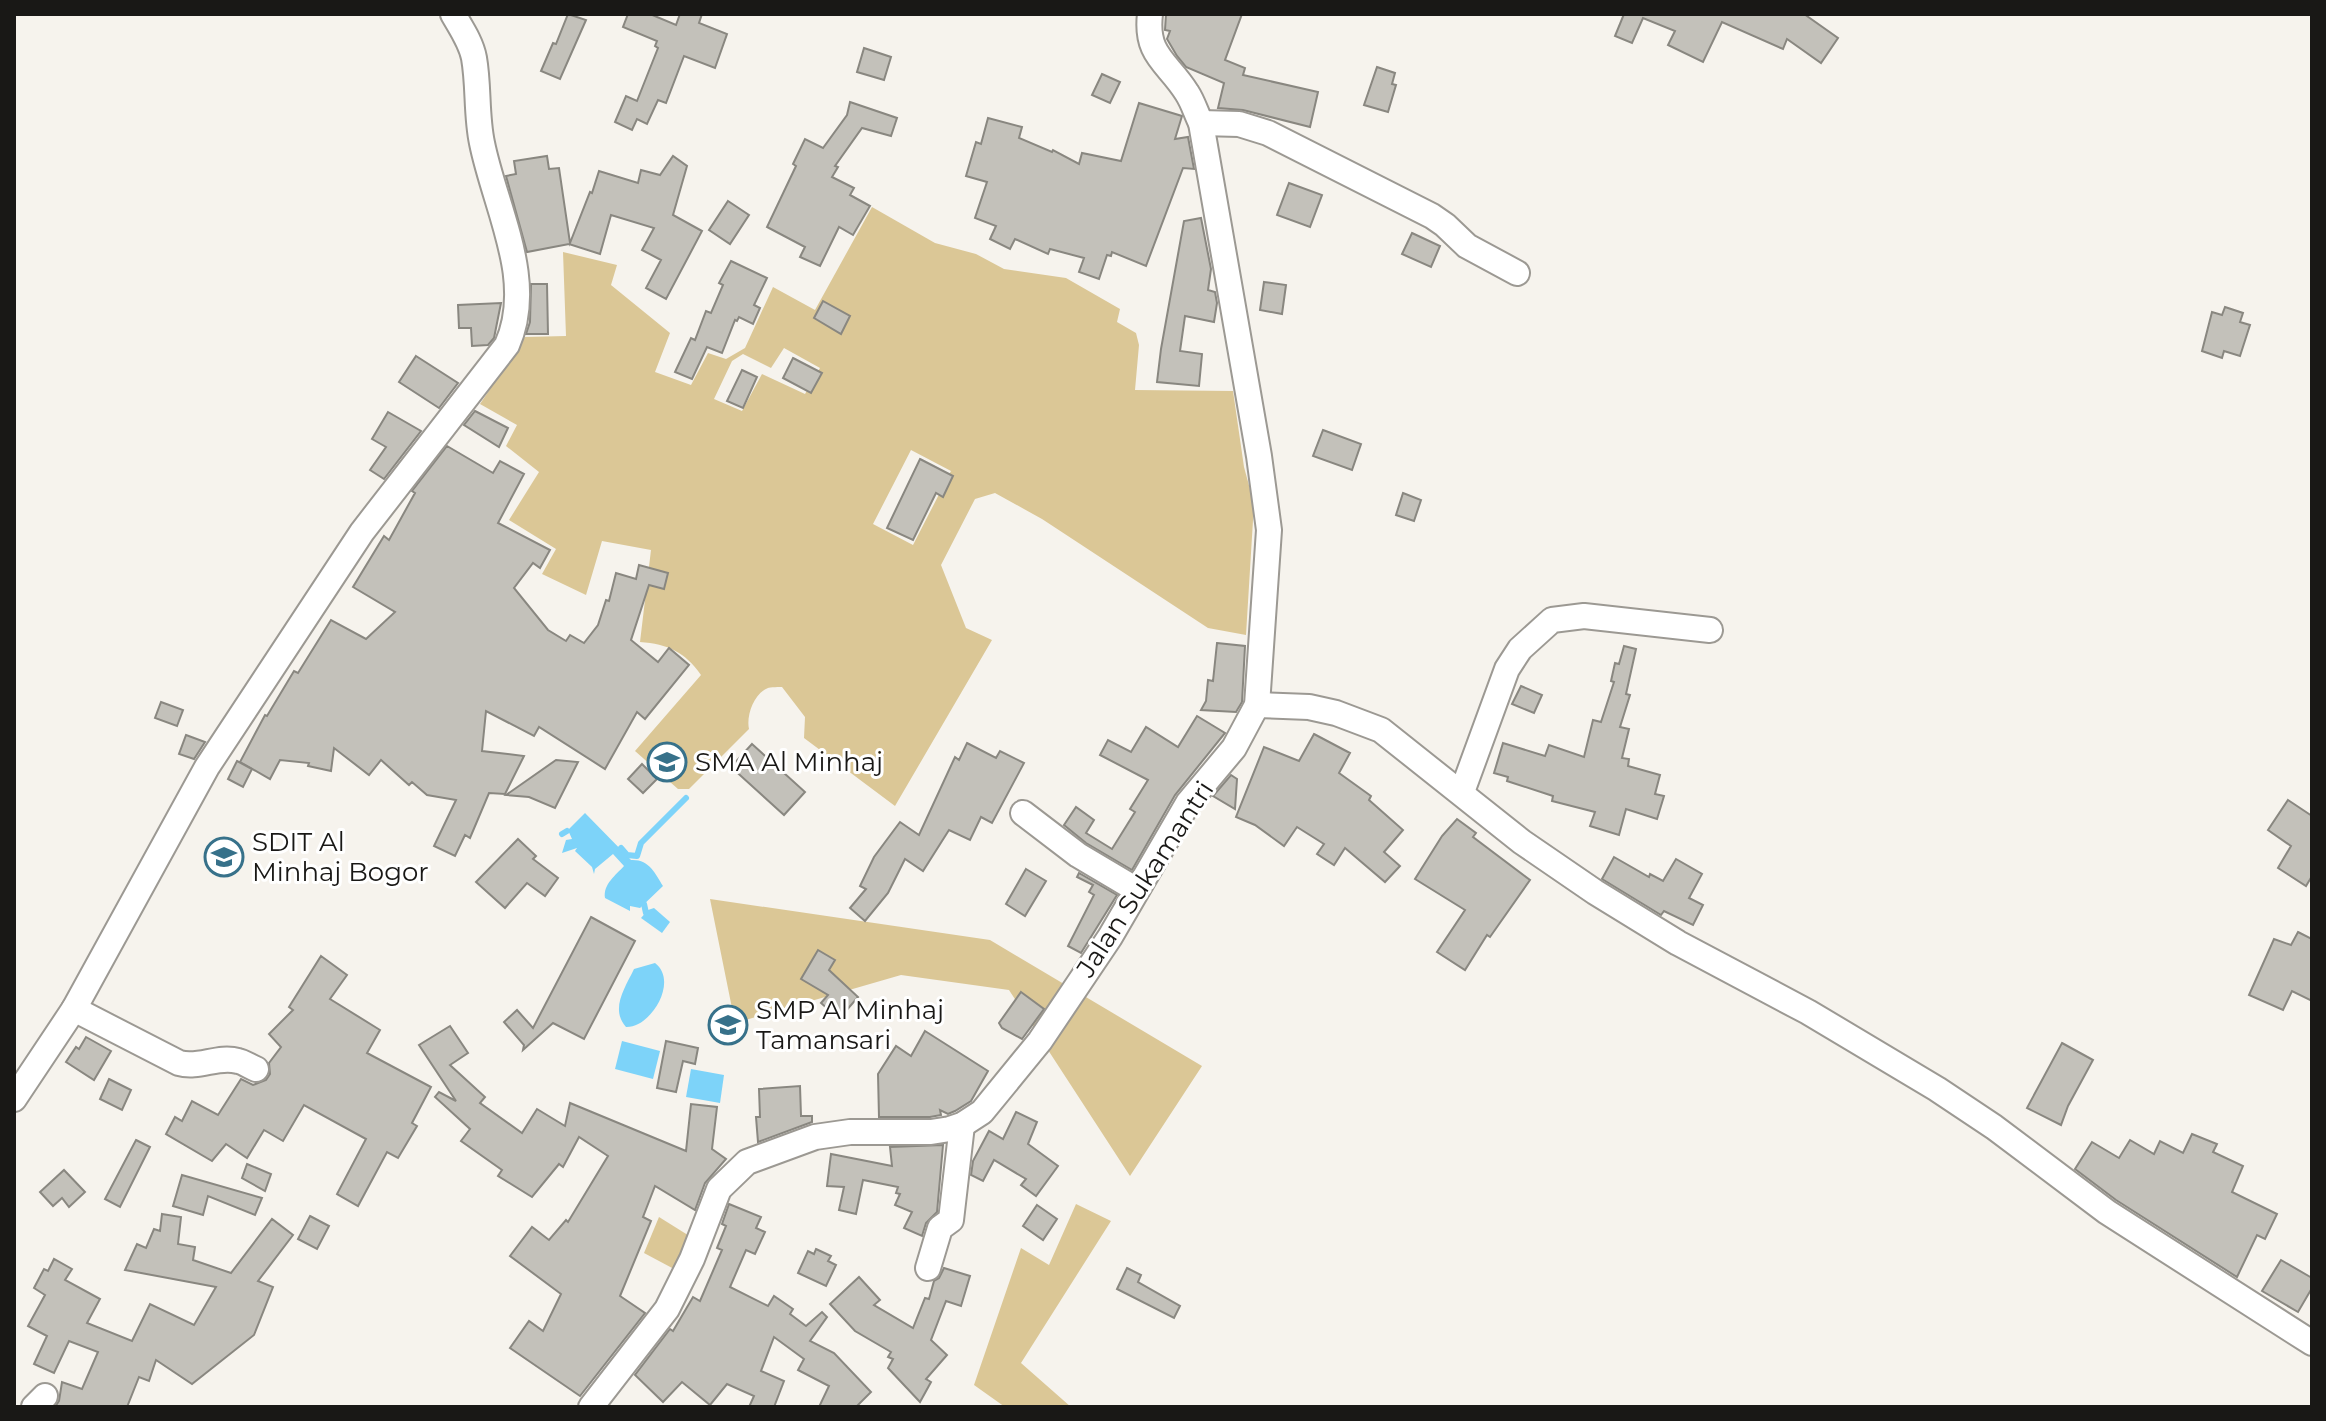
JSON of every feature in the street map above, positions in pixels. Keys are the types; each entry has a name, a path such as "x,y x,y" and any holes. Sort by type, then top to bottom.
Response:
{"street":[{"name":"Jalan Sukamantri","path":"962,1125 982,1112 1040,1041 1110,937 1188,803 1234,748 1257,705 1269,530 1259,456 1201,123 1187,93 1151,45 1150,14"},
{"path":"14,1099 74,1009 207,767 362,532 507,345 515,328 518,298 514,262 481,141 474,57 460,18"},
{"path":"1201,123 1239,124 1268,133 1432,216 1467,246 1517,273"},
{"path":"1462,792 1507,669 1520,649 1552,620 1584,616 1710,630"},
{"path":"1257,705 1309,707 1381,730 1522,842 1595,892 1678,943 1808,1012 1937,1089 2007,1136 2107,1212 2312,1343"},
{"path":"1023,813 1078,855 1137,890"},
{"path":"74,1009 149,1050 189,1066 224,1059 256,1069"},
{"path":"591,1407 667,1309 692,1259 719,1189 747,1162 826,1135 931,1132 962,1125 951,1220 940,1228 928,1268"}],"shaded area":[{"path":"872,207 935,243 976,254 1004,269 1066,278 1120,309 1117,322 1136,333 1139,345 1135,390 1233,391 1244,467 1254,504 1246,635 1208,628 1042,519 995,493 975,499 941,565 966,628 992,640 895,806 804,738 805,717 782,687 763,691 750,712 749,729 689,789 678,789 635,751 701,675 689,660 675,651 640,642 651,550 602,541 586,595 542,574 556,549 509,520 539,472 506,446 517,425 480,404 525,337 566,336 563,252 617,265 611,285 670,333 655,372 691,385 708,353 726,359 745,348 773,287 815,310","holes":["784,348 820,368 805,394 762,374 742,411 714,399 732,361 743,354 771,368","911,450 951,471 913,545 873,524"]},
{"path":"710,899 990,940 1202,1066 1130,1176 1009,990 901,975 735,1023"},
{"path":"1076,1204 1111,1221 1021,1363 1071,1407 1005,1407 974,1385 1021,1248 1049,1265"},
{"path":"659,1217 691,1237 674,1269 644,1253"}],"water":[{"path":"585,813 631,860 651,868 663,886 640,908 630,906 630,911 605,898 608,884 624,866 613,854 595,869 594,874 592,867 575,851 577,848 562,853 566,840 572,839 568,830"},
{"path":"654,908 670,922 662,933 641,918"},
{"path":"655,963 662,971 664,981 659,1002 644,1020 626,1027 619,1013 623,991 634,969"},
{"path":"622,1041 660,1051 653,1079 615,1069"},
{"path":"691,1069 724,1075 720,1103 686,1097"}],"building":[{"path":"568,14 586,20 560,79 541,71"},
{"path":"628,14 650,14 676,25 680,14 702,14 699,23 727,34 715,68 684,56 666,103 658,100 647,124 637,119 632,130 615,122 626,96 637,101 658,48 655,46 657,41 623,27"},
{"path":"1166,14 1242,14 1225,60 1245,68 1243,75 1318,92 1310,127 1243,110 1218,108 1224,83 1186,67 1167,39 1170,31 1165,30"},
{"path":"1624,14 1804,14 1838,38 1821,63 1787,39 1783,49 1722,22 1703,62 1668,45 1675,31 1643,18 1632,43 1615,36"},
{"path":"864,48 891,57 884,80 857,72"},
{"path":"1377,67 1395,73 1392,84 1396,85 1388,112 1364,105"},
{"path":"1102,74 1120,82 1110,103 1092,95"},
{"path":"850,102 897,118 891,136 862,128 835,166 838,167 832,177 854,188 850,195 870,206 853,235 839,227 820,266 800,257 805,247 767,227 796,166 793,164 805,139 823,148 847,115"},
{"path":"1139,103 1182,116 1175,139 1188,137 1194,169 1183,168 1146,266 1112,252 1111,256 1107,255 1099,279 1079,272 1084,258 1050,249 1048,254 1015,239 1010,249 990,239 996,226 975,218 987,182 966,176 976,142 981,144 988,118 1022,127 1019,138 1053,150 1079,164 1082,153 1121,161"},
{"path":"547,156 549,169 559,168 570,243 599,171 638,183 641,170 660,175 673,156 687,166 673,215 702,231 666,299 646,288 661,260 642,250 654,228 611,215 600,254 569,244 527,252 506,176 516,174 514,161"},
{"path":"1289,183 1322,195 1310,227 1277,215"},
{"path":"728,201 749,215 730,244 709,230"},
{"path":"1201,218 1211,269 1208,290 1215,292 1217,303 1214,322 1185,316 1180,351 1202,354 1199,386 1157,382 1184,221"},
{"path":"1412,233 1440,246 1431,267 1402,254"},
{"path":"731,261 767,278 754,305 760,308 753,324 739,317 735,320 722,353 707,347 692,379 675,372 691,338 695,340 706,311 711,313 723,285 719,283"},
{"path":"1264,282 1286,285 1282,314 1260,310"},
{"path":"531,284 547,284 548,334 526,334 530,322"},
{"path":"823,301 850,316 841,334 814,318"},
{"path":"501,303 494,338 488,345 472,346 471,328 459,328 458,305"},
{"path":"2225,307 2243,313 2240,322 2250,325 2240,356 2224,351 2222,358 2202,351 2212,312 2222,315"},
{"path":"416,356 458,383 439,408 399,382"},
{"path":"793,358 822,373 811,393 783,378"},
{"path":"742,370 757,377 743,408 727,401"},
{"path":"475,411 508,428 499,447 464,425"},
{"path":"388,412 421,431 384,479 370,470 386,447 372,439"},
{"path":"1323,430 1361,444 1352,470 1313,456"},
{"path":"447,446 493,473 500,461 524,474 498,523 550,550 540,568 533,563 514,588 548,630 566,641 570,635 584,643 598,625 606,600 609,601 616,573 636,579 639,565 668,573 664,589 649,585 631,640 658,662 669,648 689,665 645,719 637,712 605,769 539,727 534,736 486,711 482,751 524,756 505,794 489,793 470,838 465,835 455,856 434,846 456,800 427,795 412,782 409,785 381,760 369,775 334,748 331,771 308,766 309,763 280,760 270,779 240,762 265,715 294,671 298,673 331,620 366,639 395,612 353,587 384,536 389,540 415,493 412,491"},
{"path":"920,459 953,476 943,497 936,493 913,540 887,528"},
{"path":"1403,493 1421,500 1414,521 1396,515"},
{"path":"1217,643 1245,646 1242,702 1236,712 1201,710 1206,701 1208,680 1213,681"},
{"path":"1624,646 1636,649 1626,694 1630,695 1620,727 1629,729 1622,758 1629,759 1628,766 1660,775 1655,794 1664,796 1657,819 1626,809 1619,835 1590,826 1595,812 1552,801 1553,796 1507,781 1508,777 1494,773 1503,743 1545,756 1549,745 1584,757 1593,720 1601,722 1614,682 1611,681 1615,663 1619,664"},
{"path":"1521,686 1542,695 1534,713 1512,704"},
{"path":"161,702 183,710 177,726 155,718"},
{"path":"1197,716 1225,733 1175,795 1132,870 1086,843 1064,825 1076,807 1094,820 1086,833 1112,849 1135,812 1130,809 1148,780 1100,755 1108,740 1131,752 1146,727 1178,747"},
{"path":"1314,734 1350,753 1339,773 1371,796 1369,800 1403,830 1384,852 1400,866 1385,882 1345,848 1334,865 1317,854 1324,844 1297,827 1284,846 1255,825 1236,817 1264,747 1299,761"},
{"path":"186,735 205,742 194,759 179,754"},
{"path":"967,743 996,758 1000,751 1024,763 992,823 981,817 970,840 949,830 923,871 905,859 888,893 865,921 850,908 866,889 860,886 874,857 900,822 919,835 955,757 959,760"},
{"path":"752,744 805,792 784,815 731,767"},
{"path":"556,760 578,762 555,808 529,797 506,795"},
{"path":"237,761 252,769 243,787 228,779"},
{"path":"642,764 657,779 643,793 628,779"},
{"path":"1231,775 1237,779 1235,809 1213,796"},
{"path":"2288,800 2312,816 2312,876 2306,886 2278,868 2291,846 2268,830"},
{"path":"1457,819 1476,833 1473,837 1530,880 1490,937 1487,935 1465,970 1437,952 1465,910 1415,879 1442,836"},
{"path":"518,839 536,856 533,859 558,878 545,896 527,883 505,908 476,882"},
{"path":"1614,857 1649,877 1650,874 1663,881 1676,859 1702,874 1689,898 1703,905 1693,925 1664,911 1661,915 1602,879"},
{"path":"1026,869 1046,881 1025,916 1006,904"},
{"path":"1079,873 1117,895 1081,953 1068,946 1094,895 1089,892 1093,885 1077,877"},
{"path":"591,917 635,941 584,1039 553,1023 523,1050 524,1045 504,1022 517,1010 533,1028"},
{"path":"2298,932 2312,939 2312,1001 2292,991 2283,1010 2249,995 2274,939 2291,945"},
{"path":"818,950 835,960 829,970 858,997 839,1019 821,1003 828,995 801,979"},
{"path":"321,956 347,975 330,999 380,1030 367,1053 431,1087 412,1123 417,1126 398,1158 387,1152 358,1206 337,1194 366,1139 304,1105 283,1141 264,1130 247,1158 226,1144 212,1161 166,1134 175,1117 182,1121 192,1101 218,1115 241,1079 253,1085 266,1080 270,1074 269,1063 281,1047 269,1034 293,1010 289,1007"},
{"path":"1021,992 1044,1009 1022,1039 999,1023"},
{"path":"450,1026 468,1053 450,1065 485,1097 480,1103 522,1133 537,1109 565,1126 570,1103 686,1151 691,1104 717,1107 712,1149 726,1159 705,1183 695,1210 655,1186 643,1217 651,1221 620,1296 645,1313 580,1396 510,1348 529,1321 543,1331 561,1294 510,1256 532,1227 549,1240 566,1220 568,1222 608,1156 579,1137 563,1167 559,1164 532,1197 498,1176 502,1170 461,1141 470,1129 435,1097 439,1092 456,1101 419,1045"},
{"path":"925,1031 988,1071 971,1101 948,1114 940,1110 941,1115 930,1117 879,1117 878,1074 896,1046 911,1056"},
{"path":"86,1037 111,1051 94,1080 66,1062"},
{"path":"666,1041 698,1048 695,1064 683,1061 676,1092 657,1088"},
{"path":"2062,1043 2093,1060 2061,1125 2027,1108"},
{"path":"109,1079 131,1090 122,1110 100,1099"},
{"path":"800,1086 801,1116 812,1116 812,1122 758,1142 756,1117 760,1117 759,1089"},
{"path":"1016,1112 1037,1122 1028,1144 1058,1166 1036,1196 1021,1185 1026,1179 994,1160 983,1181 971,1175 973,1161 989,1131 1003,1139"},
{"path":"2192,1134 2217,1144 2213,1152 2243,1166 2232,1192 2277,1214 2265,1239 2257,1235 2237,1277 2116,1200 2075,1169 2092,1142 2119,1158 2130,1140 2154,1154 2160,1141 2183,1153"},
{"path":"136,1140 150,1147 120,1207 105,1199"},
{"path":"943,1145 937,1212 926,1223 922,1236 904,1228 912,1212 895,1205 900,1194 896,1193 898,1187 863,1180 856,1214 839,1210 844,1187 827,1186 831,1154 892,1166 890,1147"},
{"path":"247,1164 271,1174 265,1191 242,1178"},
{"path":"64,1170 85,1192 69,1207 62,1198 53,1206 40,1192"},
{"path":"182,1175 262,1198 255,1215 208,1196 203,1215 173,1206"},
{"path":"729,1204 761,1217 756,1228 765,1232 755,1254 746,1250 730,1287 768,1306 774,1296 793,1309 790,1314 806,1326 822,1312 827,1317 810,1341 834,1353 871,1392 856,1407 819,1407 829,1386 798,1370 804,1359 774,1337 761,1371 784,1381 774,1407 749,1407 754,1396 727,1384 710,1405 682,1382 663,1402 635,1375 670,1329 673,1331 693,1297 700,1301 722,1250 717,1248 726,1226 722,1224"},
{"path":"1037,1205 1057,1219 1043,1240 1023,1226"},
{"path":"162,1214 181,1217 178,1244 195,1247 193,1260 231,1273 272,1219 293,1235 258,1281 273,1287 254,1335 192,1384 156,1360 149,1381 139,1377 127,1407 55,1407 62,1382 82,1389 98,1352 69,1341 54,1373 34,1364 47,1336 28,1326 45,1295 34,1288 44,1269 48,1271 54,1259 72,1269 65,1280 100,1299 87,1323 132,1341 150,1304 194,1325 216,1287 125,1270 137,1244 146,1248 154,1229 160,1231"},
{"path":"310,1216 329,1226 317,1249 298,1239"},
{"path":"816,1249 831,1256 828,1261 836,1265 826,1286 798,1273 808,1251 814,1254"},
{"path":"2281,1260 2312,1278 2312,1288 2298,1312 2262,1291"},
{"path":"944,1268 970,1276 961,1306 946,1301 931,1340 947,1355 926,1379 931,1382 920,1402 888,1368 893,1359 888,1357 891,1352 855,1331 830,1304 859,1277 880,1300 874,1305 913,1328 925,1298 929,1299 934,1281"},
{"path":"1127,1268 1141,1275 1138,1282 1180,1306 1174,1318 1117,1289"}],"waterway":[{"path":"621,848 627,855 637,856 641,843 686,798"},
{"path":"562,834 567,831"},
{"path":"644,904 646,913"}],"place":[{"name":"SMA Al Minhaj","path":"667,762"},
{"name":"SDIT Al Minhaj Bogor","path":"224,857"},
{"name":"SMP Al Minhaj Tamansari","path":"728,1025"}]}
